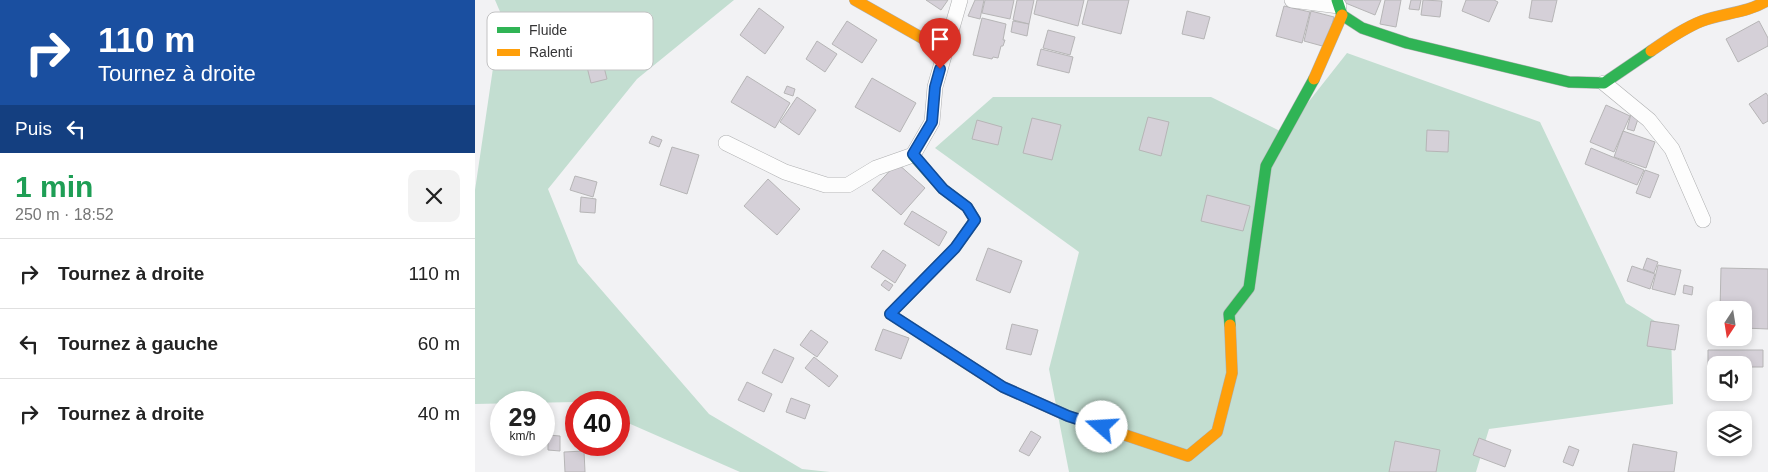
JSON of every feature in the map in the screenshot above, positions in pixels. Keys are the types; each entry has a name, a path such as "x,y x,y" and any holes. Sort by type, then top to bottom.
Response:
{"street":[{"path":"855,0 945,51"},
{"path":"726,143 785,172 826,185 848,185 876,168 913,154 932,122 935,87 960,0"},
{"path":"1292,0 1339,7 1362,28 1407,43 1569,82 1603,83 1674,35 1702,21 1759,6 1767,0"},
{"path":"913,154 943,189 967,207 975,220 955,248 890,314 1003,387 1068,416 1188,456 1217,432 1232,373 1229,314 1249,288 1266,166 1309,92 1339,7"},
{"path":"1603,83 1649,120 1672,149 1703,220"}],"green space":[{"path":"495,0 734,0 653,66 653,12 500,12"},
{"path":"1347,53 1540,122 1626,303 1671,331 1673,404 1489,429 1476,472 1069,472 1049,369 1079,252 935,148 993,97 1211,97 1284,133"},
{"path":"493,70 648,70 637,79 548,189 578,263 709,414 802,469 830,472 740,472 630,424 630,391 565,391 565,402 555,402 555,391 490,391 490,404 475,404 475,190"}],"building":[{"path":"926,0 948,0 941,10"},
{"path":"975,0 984,0 980,19 968,16"},
{"path":"985,0 1014,0 1010,19 982,13"},
{"path":"1017,0 1034,0 1029,24 1013,20"},
{"path":"1037,0 1084,0 1078,26 1034,14"},
{"path":"1088,0 1129,0 1121,34 1082,24"},
{"path":"1344,0 1381,0 1375,15 1343,2"},
{"path":"1385,0 1401,0 1396,27 1380,24"},
{"path":"1411,0 1421,0 1419,10 1409,9"},
{"path":"1423,0 1442,1 1440,17 1421,15"},
{"path":"1466,0 1494,0 1498,2 1489,22 1462,11"},
{"path":"1532,0 1557,0 1552,22 1529,18"},
{"path":"1284,6 1310,12 1302,43 1276,36"},
{"path":"759,8 784,27 765,54 740,35"},
{"path":"1187,11 1210,17 1204,39 1182,34"},
{"path":"1311,11 1334,17 1326,47 1304,41"},
{"path":"982,18 1006,24 1003,40 1005,40 1003,46 1001,46 998,58 993,57 992,59 973,55"},
{"path":"847,21 877,40 862,63 832,44"},
{"path":"1013,21 1029,24 1027,36 1011,32"},
{"path":"1759,21 1768,38 1768,46 1738,62 1726,39"},
{"path":"1048,30 1075,37 1070,55 1043,48"},
{"path":"817,41 837,54 825,72 806,59"},
{"path":"1041,49 1073,57 1069,73 1037,65"},
{"path":"588,70 605,70 607,79 591,83"},
{"path":"747,76 790,103 775,128 731,102"},
{"path":"872,78 916,103 900,132 855,107"},
{"path":"787,86 795,89 793,96 784,93"},
{"path":"1766,93 1768,96 1768,121 1763,124 1749,104"},
{"path":"797,97 816,110 799,135 780,122"},
{"path":"1606,105 1630,116 1614,152 1590,142"},
{"path":"1631,114 1639,116 1634,131 1627,129"},
{"path":"1148,117 1169,122 1161,156 1139,150"},
{"path":"1032,118 1061,125 1052,160 1023,153"},
{"path":"977,120 1002,127 998,145 972,139"},
{"path":"1427,130 1449,131 1448,152 1426,151"},
{"path":"1623,131 1655,142 1646,168 1614,157"},
{"path":"652,136 662,140 659,147 649,143"},
{"path":"672,147 699,155 687,194 660,185"},
{"path":"1591,148 1644,170 1637,185 1585,164"},
{"path":"897,163 925,188 901,215 872,190"},
{"path":"1645,170 1659,175 1650,198 1636,193"},
{"path":"575,176 597,182 593,197 570,190"},
{"path":"768,179 800,209 777,235 744,206"},
{"path":"1207,195 1250,206 1243,231 1201,221"},
{"path":"581,197 596,199 595,213 580,212"},
{"path":"912,211 947,232 939,246 904,224"},
{"path":"988,248 1022,261 1010,293 976,280"},
{"path":"883,250 906,265 895,283 871,267"},
{"path":"1647,258 1658,262 1654,273 1643,269"},
{"path":"1658,265 1681,270 1675,295 1652,289"},
{"path":"1632,266 1655,274 1650,289 1627,281"},
{"path":"1721,268 1768,269 1768,329 1753,328 1753,301 1720,301"},
{"path":"885,280 893,285 889,291 881,285"},
{"path":"1684,285 1693,287 1692,295 1683,293"},
{"path":"1651,321 1679,325 1675,350 1647,346"},
{"path":"1012,324 1038,330 1031,355 1006,349"},
{"path":"883,329 909,338 901,359 875,350"},
{"path":"811,330 828,342 817,357 800,345"},
{"path":"774,349 794,358 782,383 762,373"},
{"path":"1708,350 1763,350 1763,367 1752,367 1752,356 1708,356"},
{"path":"814,357 838,376 829,387 805,368"},
{"path":"747,382 772,394 764,412 738,400"},
{"path":"791,398 810,405 805,419 786,412"},
{"path":"1031,431 1041,437 1029,456 1019,451"},
{"path":"555,436 560,436 560,451 555,451"},
{"path":"1479,438 1511,450 1505,467 1473,455"},
{"path":"1395,441 1440,450 1436,472 1389,472"},
{"path":"1633,444 1677,452 1674,472 1628,472"},
{"path":"1569,446 1579,450 1573,466 1563,462"},
{"path":"564,452 565,456 584,456 585,472 565,472"}],"traffic: fast":[{"path":"1337,0 1342,15 1362,28 1407,43 1569,82 1604,83 1651,51"},
{"path":"1230,325 1229,314 1249,288 1266,166 1314,79"},
{"path":"913,155 943,189 967,207 975,220 955,248 890,314 947,351"}],"traffic: slow":[{"path":"855,0 945,51"},
{"path":"1651,51 1695,24 1710,18 1752,8 1768,0"},
{"path":"1314,79 1342,15"},
{"path":"947,351 1003,387 1068,416 1188,456 1217,432 1232,373 1230,325"}],"route":[{"path":"940,69 935,87 932,122 913,154 943,189 967,207 975,220 955,248 890,314 1003,387 1068,416 1102,427"}]}
